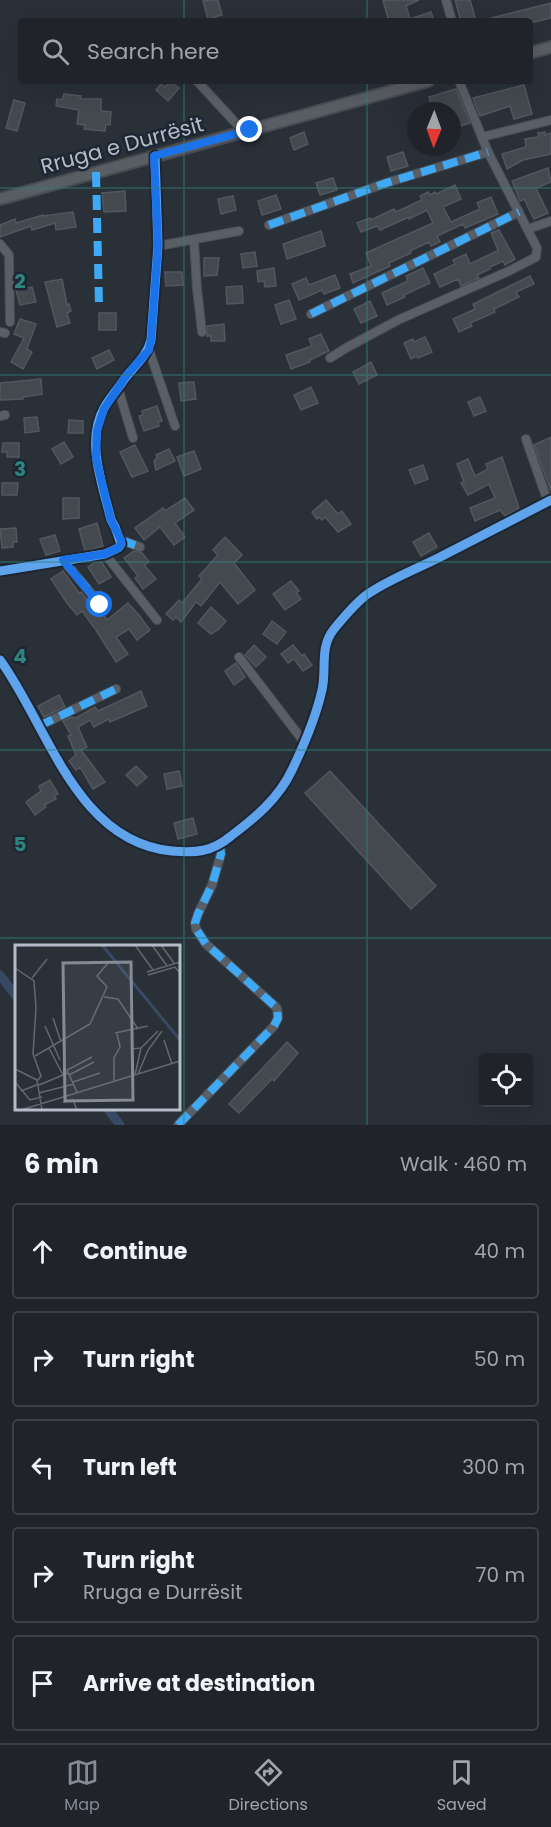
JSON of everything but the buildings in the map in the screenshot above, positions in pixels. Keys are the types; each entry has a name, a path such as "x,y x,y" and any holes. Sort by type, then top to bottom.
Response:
{"main road":[{"path":"533,52 551,47"},
{"name":"Rruga e Durrësit","path":"0,199 417,84"}],"street":[{"path":"446,0 451,18"},
{"path":"201,84 244,132"},
{"path":"330,358 398,320 533,260 537,252 528,229 488,152 460,84"},
{"path":"482,137 551,120"},
{"path":"269,225 386,183 488,152"},
{"path":"154,156 158,246 149,350 175,426"},
{"path":"311,314 519,212"},
{"path":"528,229 551,221"},
{"path":"158,246 239,231"},
{"path":"194,240 196,289 202,332"},
{"path":"0,244 9,255 10,322"},
{"path":"140,546 121,540 111,520 96,458 96,445 97,431 104,409 149,350"},
{"path":"118,388 133,438"},
{"path":"0,660 82,796 111,828 144,845 159,849 188,852 220,845 264,810 291,772 313,722 323,689 326,643 336,627 366,596 549,501 526,439"},
{"path":"0,571 105,554 118,548 121,540"},
{"path":"105,554 157,620"},
{"path":"63,560 100,605"},
{"path":"239,657 304,742"},
{"path":"39,726 116,689"},
{"path":"178,1125 274,1026 278,1018 277,1008 206,944 196,929 198,914 212,885 221,854 220,845"}],"waterway":[{"path":"0,975 15,995"},
{"path":"109,1110 120,1125"}],"marked path":[{"path":"269,225 386,183 488,152"},
{"path":"96,172 99,306"},
{"path":"311,314 519,212"},
{"path":"121,540 140,547"},
{"path":"63,560 101,605"},
{"path":"39,726 116,689"},
{"path":"178,1125 274,1026 278,1018 277,1008 206,944 196,929 195,923 212,885 221,854 220,845"}],"cycle path":[{"path":"0,571 105,554 118,548 121,544 111,520 100,478 96,435 104,408 143,357 151,340 158,246 155,156"},
{"path":"0,660 68,777 88,804 111,827 139,843 172,851 189,852 210,848 224,841 257,815 287,780 305,741 319,700 326,643 334,629 353,607 383,585 551,500"}],"route":[{"path":"100,605 63,560 105,554 112,552 121,544 111,520 96,458 97,431 104,409 126,376 149,350 158,246 154,156 250,130"}]}
